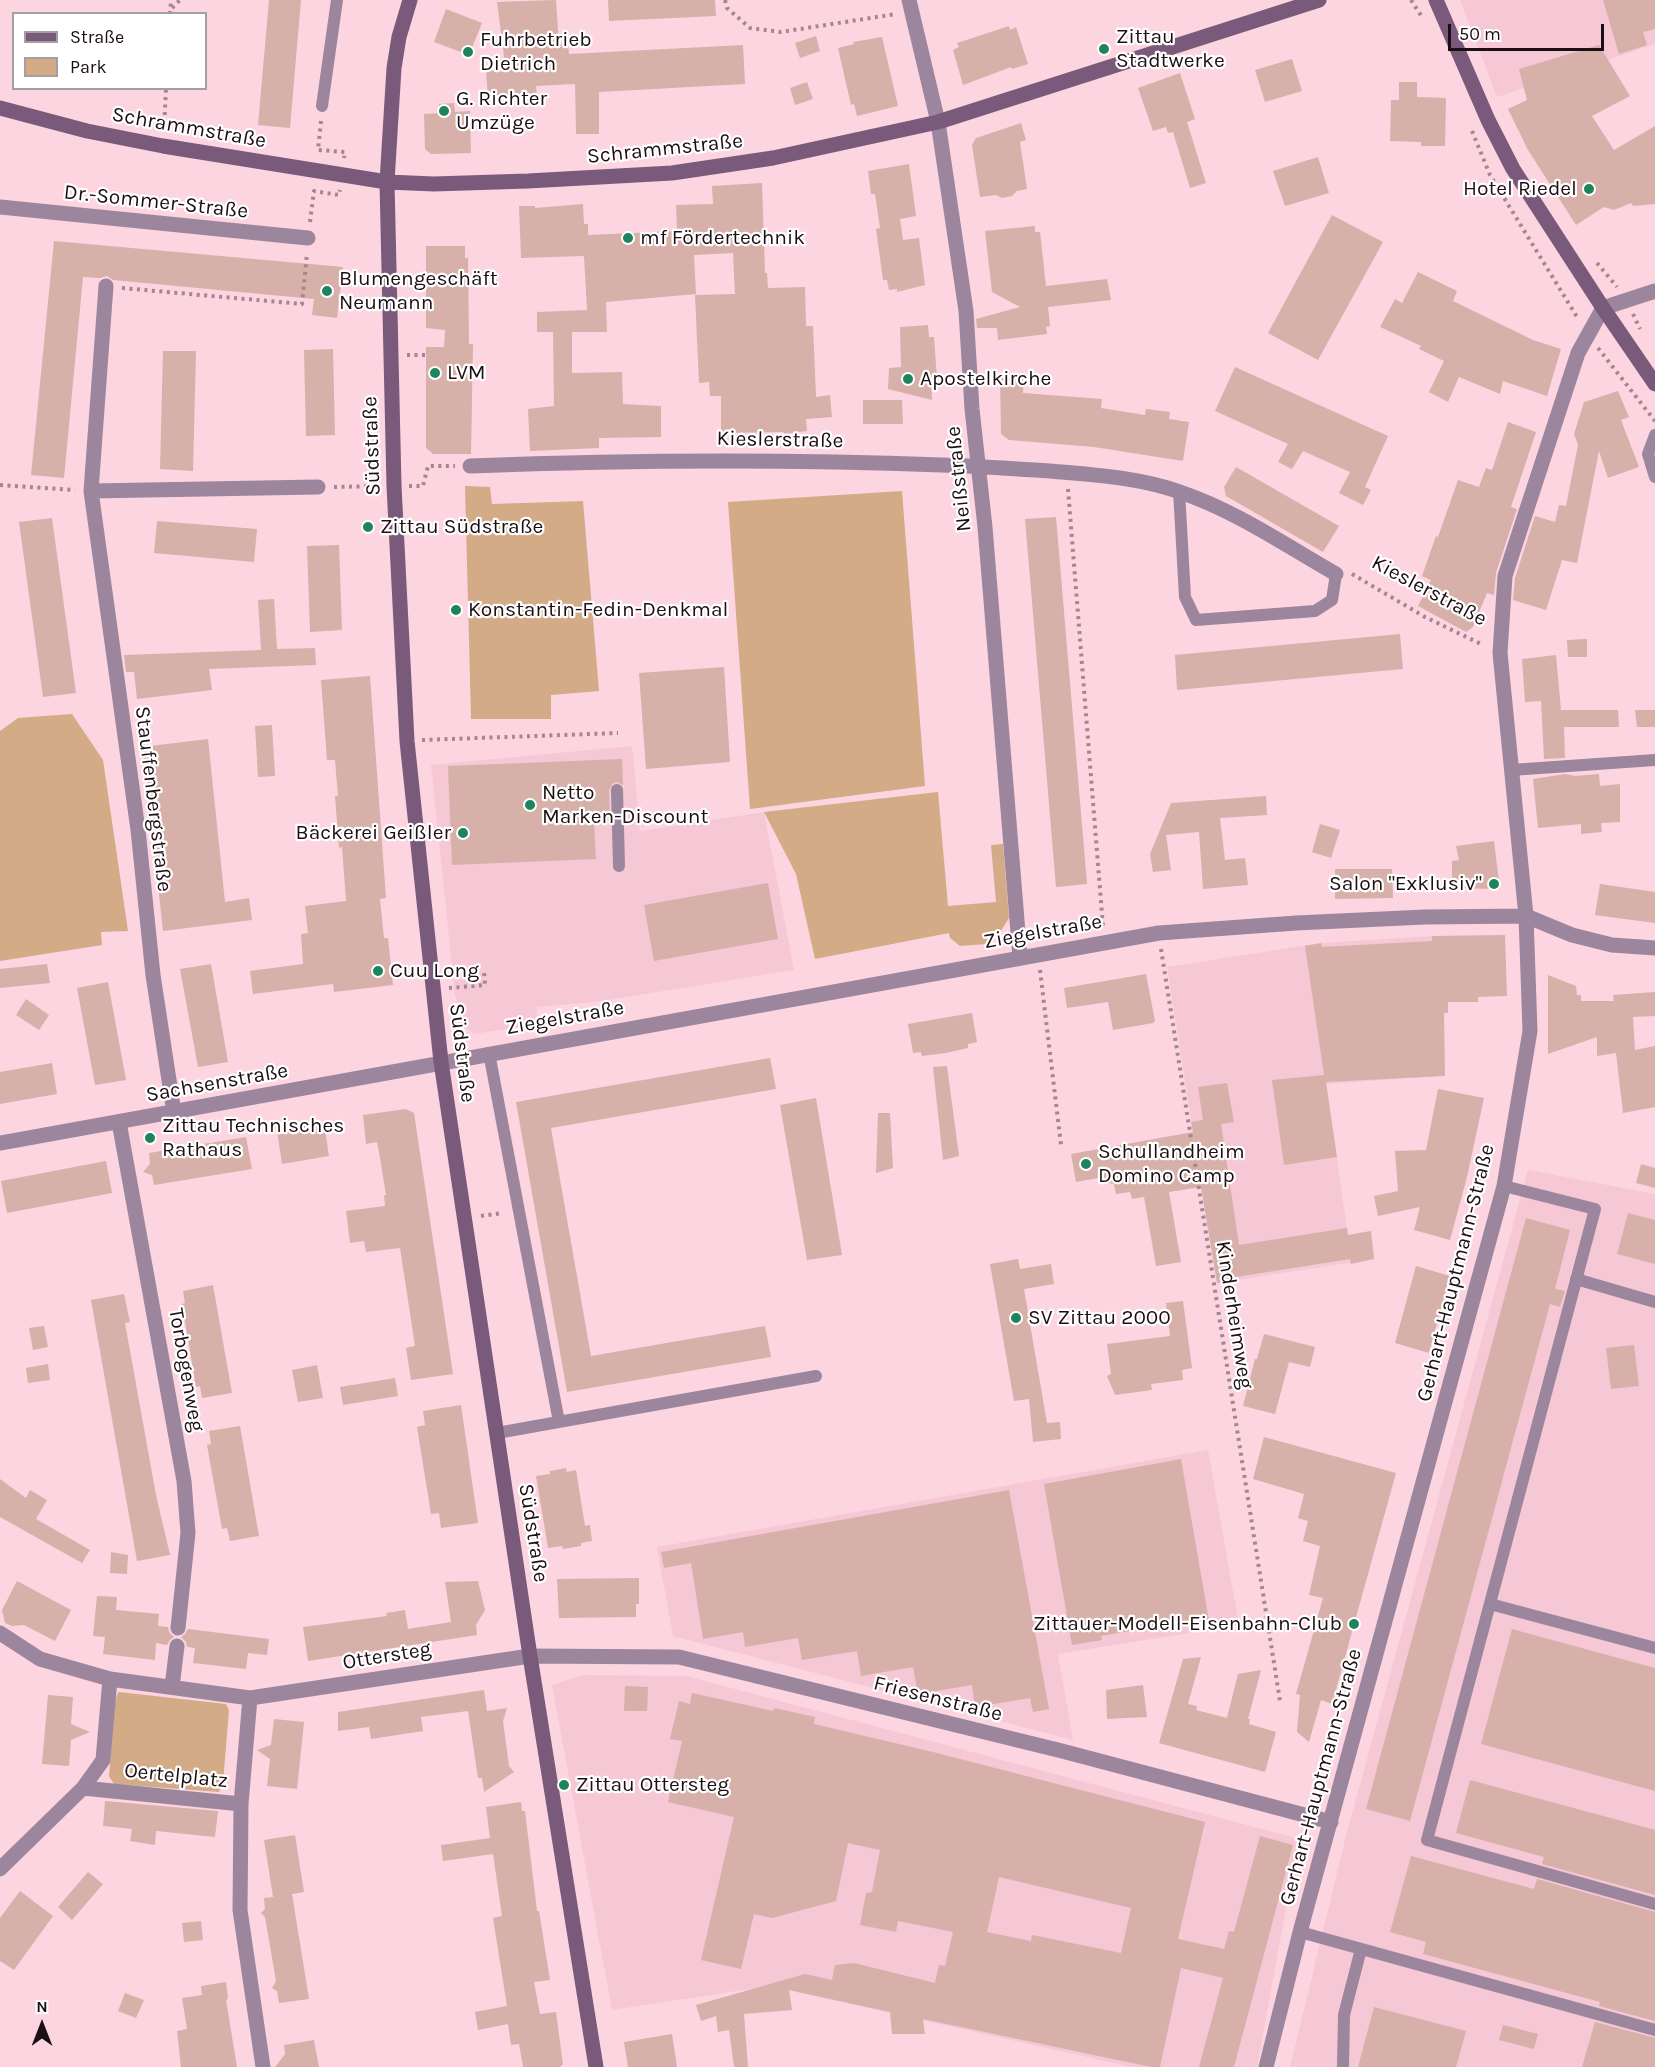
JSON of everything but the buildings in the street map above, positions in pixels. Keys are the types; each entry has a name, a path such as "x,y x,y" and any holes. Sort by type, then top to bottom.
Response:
{"main road":[{"name":"Südstraße","path":"410,0 399,37 394,68 387,182 394,486 407,741 441,1062 530,1656 597,2067"},
{"name":"Schrammstraße","path":"0,108 163,146 387,182 434,184 528,182 672,173 773,158 938,122 1319,0"},
{"path":"1437,0 1483,110 1513,169 1655,384"}],"street":[{"name":"Neißstraße","path":"910,5 938,122 966,311 972,409 979,466 1020,957"},
{"name":"Dr.-Sommer-Straße","path":"0,207 308,238"},
{"name":"Stauffenbergstraße","path":"106,286 90,491 138,830 153,975 174,1113"},
{"path":"1603,308 1655,291"},
{"name":"Gerhart-Hauptmann-Straße","path":"1266,2067 1300,1932 1504,1186 1530,1031 1526,916 1500,653 1504,576 1578,353 1603,308"},
{"name":"Kieslerstraße","path":"470,466 596,461 728,460 979,466 1132,479 1179,491 1228,511 1336,574"},
{"path":"90,491 318,488"},
{"name":"Ziegelstraße","path":"441,1062 1159,933 1425,917 1526,916 1572,935 1602,943 1655,948"},
{"name":"Sachsenstraße","path":"0,1143 174,1113 441,1062"},
{"name":"Torbogenweg","path":"119,1122 184,1481 188,1533 178,1628"},
{"path":"0,1633 40,1659 110,1679 250,1698"},
{"path":"172,1687 177,1646"},
{"name":"Friesenstraße","path":"530,1656 679,1657 1062,1751 1331,1822"},
{"name":"Ottersteg","path":"250,1698 530,1656"},
{"name":"Oertelplatz","path":"110,1679 103,1760 83,1788 241,1804 250,1698"},
{"path":"0,1869 83,1788"},
{"path":"241,1804 240,1910 264,2067"}],"lane":[{"path":"322,106 337,0"},
{"path":"1655,435 1648,454 1655,477"},
{"path":"1179,491 1185,597 1196,620 1315,611 1332,600 1336,574"},
{"path":"1511,770 1655,760"},
{"path":"617,790 619,866"},
{"path":"489,1053 559,1422"},
{"path":"1504,1186 1594,1209 1427,1840 1655,1904"},
{"path":"1576,1279 1655,1302"},
{"path":"497,1433 816,1376"},
{"path":"1490,1604 1655,1648"},
{"path":"1300,1932 1655,2030"},
{"path":"1342,2067 1344,2014 1361,1949"}],"path":[{"path":"170,12 171,0"},
{"path":"170,12 180,0"},
{"path":"725,0 727,8 750,28 781,32 910,5"},
{"path":"163,146 166,90"},
{"path":"106,286 303,304 314,192 339,195 345,152 318,150 322,106"},
{"path":"1596,261 1627,300 1642,333"},
{"path":"417,355 426,355"},
{"path":"318,488 423,486 428,466 470,466"},
{"path":"1067,473 1104,943"},
{"path":"0,485 90,491"},
{"name":"Kieslerstraße","path":"1336,574 1353,574 1425,617 1500,653"},
{"path":"407,741 618,733"},
{"name":"Kinderheimweg","path":"1159,933 1281,1701"},
{"path":"1038,954 1061,1144"},
{"path":"434,989 485,985 484,972"},
{"path":"487,1215 507,1212"}],"shaded area":[{"path":"1460,0 1655,0 1655,44 1497,97"},
{"path":"632,746 640,831 764,812 794,970 595,1002 537,1007 536,1024 474,1034 463,1025 455,995 431,765"},
{"path":"1432,936 1436,1076 1326,1084 1348,1235 1371,1231 1374,1259 1217,1283 1167,967 1321,943"},
{"path":"1528,1170 1655,1194 1655,2067 1290,2067 1347,1832"},
{"path":"1208,1450 1239,1625 1058,1654 1073,1740 673,1636 657,1547"},
{"path":"583,1675 686,1676 1292,1837 1297,1844 1296,1853 1257,2067 1132,2067 769,1986 612,2010 552,1685"}],"green space":[{"path":"465,486 490,487 492,504 583,501 599,691 551,695 551,719 471,719"},
{"path":"902,491 925,786 750,809 728,502"},
{"path":"72,714 103,760 128,931 101,932 102,945 0,961 0,731 18,718"},
{"path":"938,792 948,906 996,902 991,845 1003,844 1009,918 999,934 987,944 960,946 950,938 949,933 815,959 796,874 764,812"},
{"path":"119,1692 226,1704 229,1710 223,1783 219,1792 114,1784 109,1776 115,1703"}],"place":[{"name":"Zittau Stadtwerke","path":"1104,49"},
{"name":"Fuhrbetrieb Dietrich","path":"468,52"},
{"name":"G. Richter Umzüge","path":"444,111"},
{"name":"Hotel Riedel","path":"1589,189"},
{"name":"mf Fördertechnik","path":"628,238"},
{"name":"Blumengeschäft Neumann","path":"327,291"},
{"name":"LVM","path":"435,373"},
{"name":"Apostelkirche","path":"908,379"},
{"name":"Zittau Südstraße","path":"368,527"},
{"name":"Konstantin-Fedin-Denkmal","path":"456,610"},
{"name":"Netto Marken-Discount","path":"530,805"},
{"name":"Bäckerei Geißler","path":"463,833"},
{"name":"Salon \"Exklusiv\"","path":"1494,884"},
{"name":"Cuu Long","path":"378,971"},
{"name":"Zittau Technisches Rathaus","path":"150,1138"},
{"name":"Schullandheim Domino Camp","path":"1086,1164"},
{"name":"SV Zittau 2000","path":"1016,1318"},
{"name":"Zittauer-Modell-Eisenbahn-Club","path":"1354,1624"},
{"name":"Zittau Ottersteg","path":"564,1785"}]}
